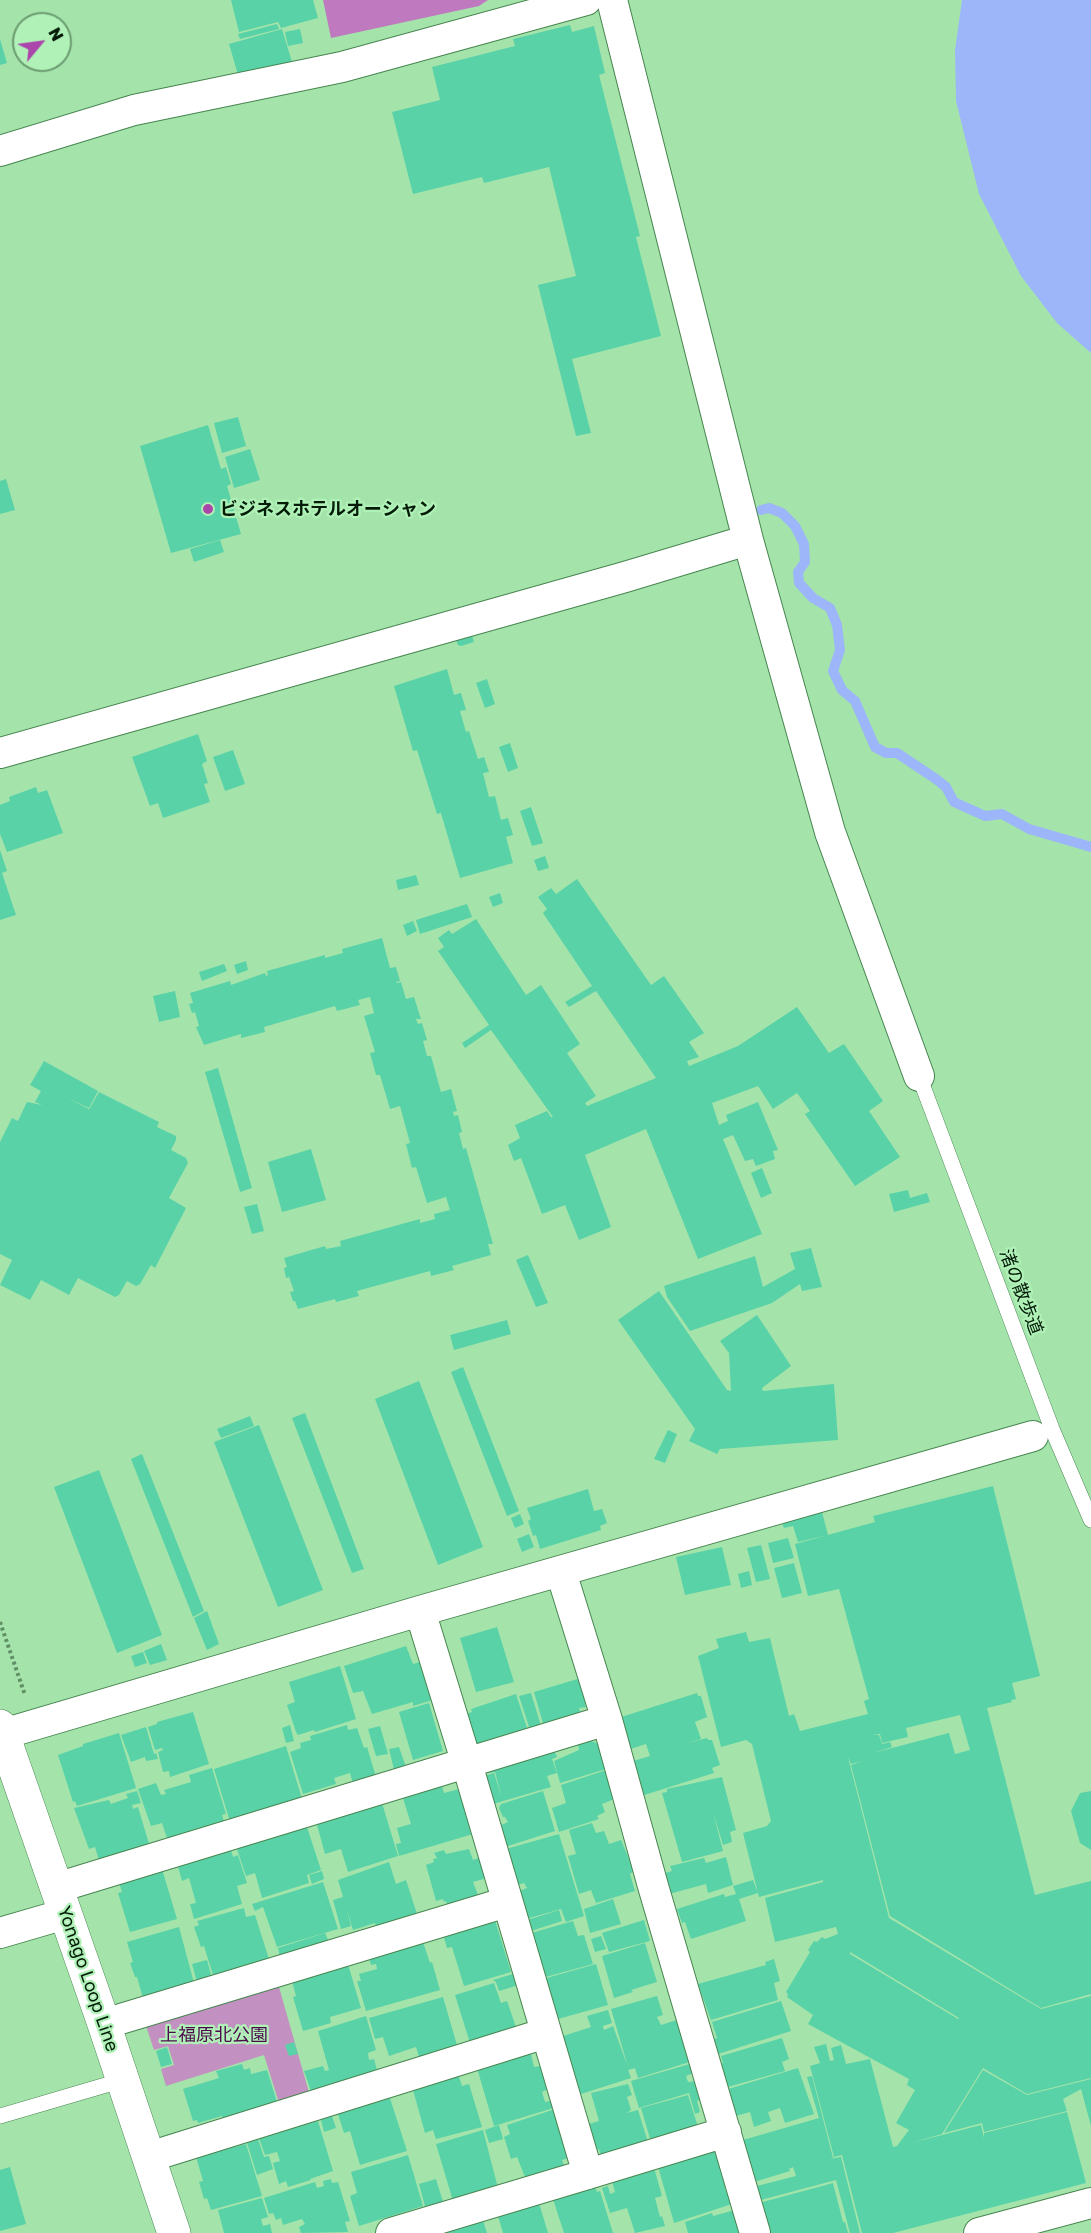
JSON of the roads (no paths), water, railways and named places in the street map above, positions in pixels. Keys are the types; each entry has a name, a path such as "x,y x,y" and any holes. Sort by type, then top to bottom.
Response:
{"main road":[{"name":"Yonago Loop Line","path":"1,1730 174,2233"}],"street":[{"path":"0,151 134,110 342,67 586,0"},
{"path":"612,0 748,540 830,832 919,1076"},
{"path":"0,753 748,540"},
{"path":"1,1730 561,1572 1042,1432"},
{"path":"561,1572 608,1720 653,1886 755,2233"},
{"path":"420,1611 588,2174"},
{"path":"0,1933 60,1901 467,1764 608,1720"},
{"path":"104,2024 507,1902"},
{"path":"149,2157 546,2033"},
{"path":"391,2233 726,2132"},
{"path":"979,2233 1058,2223 1091,2203"}],"lane":[{"name":"渚の散歩道","path":"919,1076 1042,1432 1091,1520"},
{"path":"0,2116 123,2080"}],"water":[{"path":"962,0 1091,0 1091,353 1057,323 1021,276 979,194 956,101 955,50"}],"waterway":[{"path":"761,510 769,508 782,513 795,526 804,544 805,562 798,572 799,583 813,598 830,608 837,625 840,650 833,671 842,690 855,701 875,747 886,753 897,753 936,779 946,787 954,802 985,816 1002,814 1029,829 1091,847"}],"place":[{"name":"ビジネスホテルオーシャン","path":"208,509"}],"park label":[{"name":"上福原北公園","path":"214,2035"}]}
